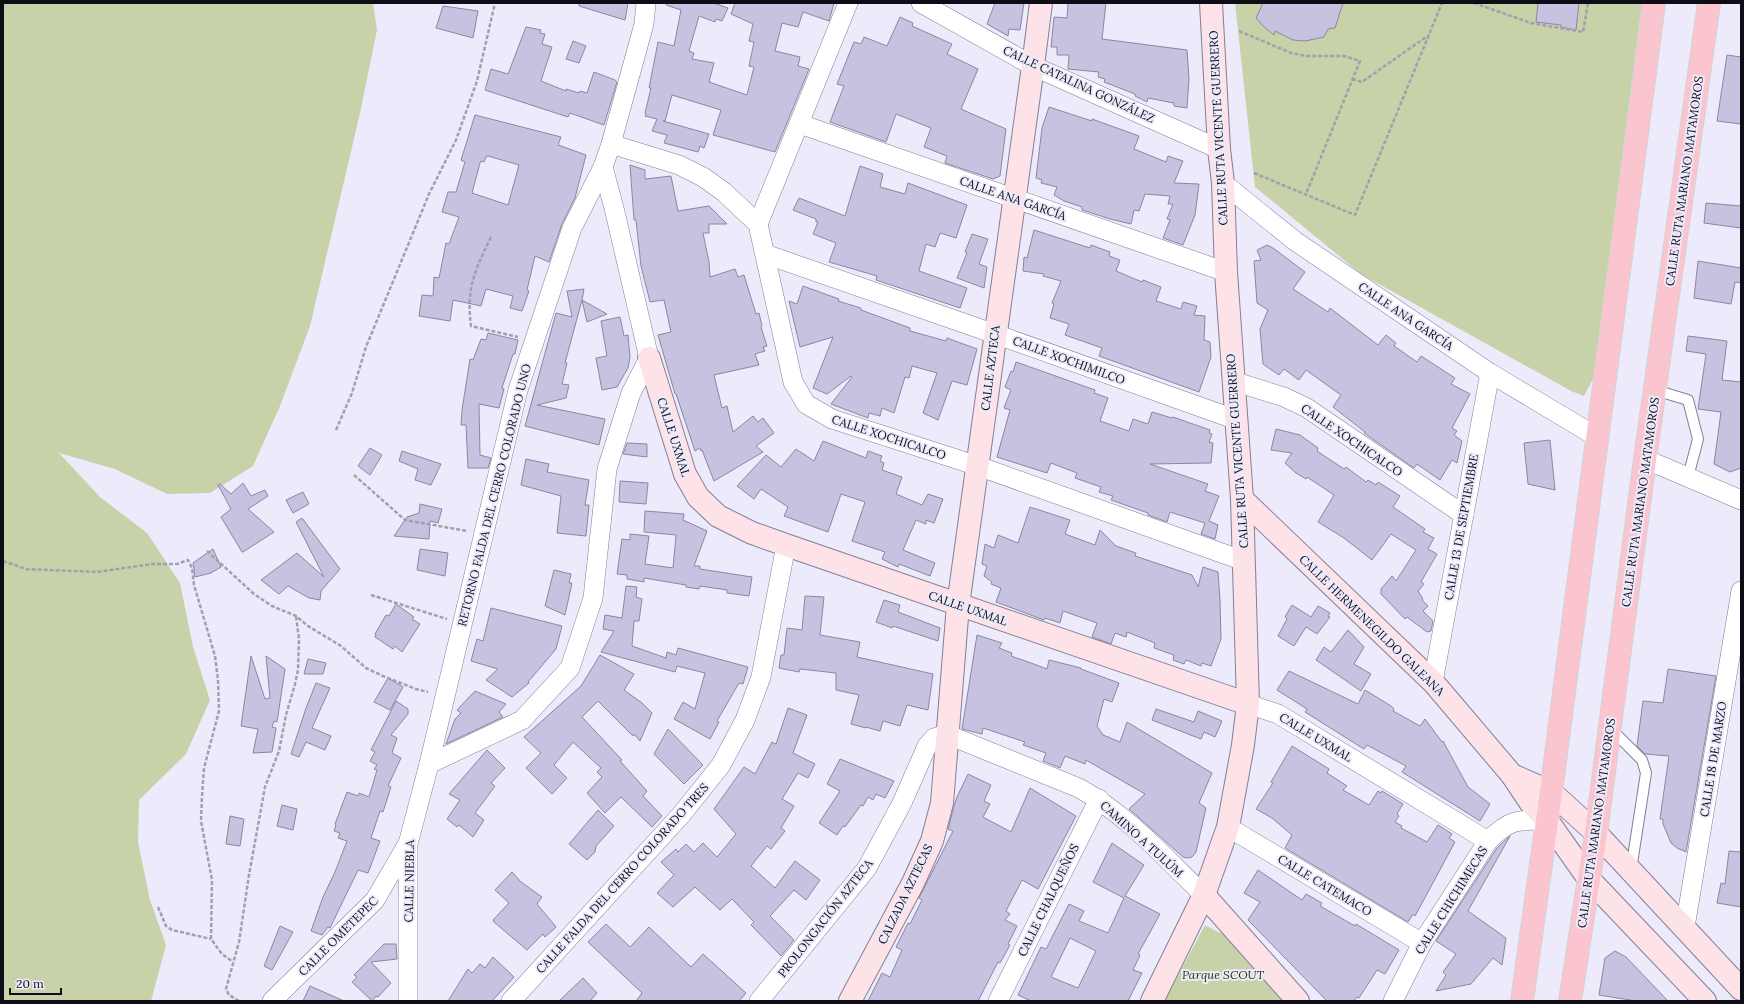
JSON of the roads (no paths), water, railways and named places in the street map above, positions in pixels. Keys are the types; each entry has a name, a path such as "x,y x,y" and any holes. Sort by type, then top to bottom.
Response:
{"main road":[{"name":"CALLE AZTECA","path":"946,734 958,605 1014,198 1034,66 1041,3"},
{"name":"CALLE RUTA VICENTE GUERRERO","path":"1152,1001 1204,895 1228,827 1243,744 1248,704 1242,499 1226,272 1223,183 1219,149 1211,3"},
{"path":"1522,1001 1551,792 1654,3"},
{"name":"CALLE RUTA MARIANO MATAMOROS","path":"1570,1001 1596,833 1645,459 1709,3"},
{"name":"CALLE UXMAL","path":"649,358 685,474 698,497 718,516 752,533 1248,704"},
{"name":"CALLE HERMENEGILDO GALEANA","path":"1242,499 1433,682 1512,775 1530,802 1547,820 1588,878 1705,1001"},
{"name":"CALZADA AZTECAS","path":"850,1001 913,883 932,841 942,803 946,734"},
{"name":"CALLE HERMENEGILDO GALEANA","path":"1512,775 1551,792 1596,833 1741,989"},
{"name":"CAMINO A TULÚM","path":"1204,895 1298,1001"}],"street":[{"name":"RETORNO FALDA DEL CERRO COLORADO UNO","path":"429,764 461,624 518,390 572,228 603,167 611,144 644,24 646,3"},
{"path":"611,144 679,165 703,177 724,192 758,224 848,3"},
{"name":"CALLE CATALINA GONZÁLEZ","path":"921,3 1034,66 1219,149"},
{"name":"CALLE ANA GARCÍA","path":"800,124 1226,272"},
{"name":"CALLE UXMAL","path":"603,167 649,358"},
{"name":"CALLE ANA GARCÍA","path":"1223,183 1295,241 1490,373 1597,437"},
{"name":"CALLE XOCHICALCO","path":"758,224 793,382 806,404 832,419 978,466 1244,561"},
{"name":"CALLE XOCHIMILCO","path":"765,254 1237,420"},
{"path":"429,764 522,720 570,668 593,598 607,469 631,393 649,358"},
{"name":"CALLE 13 DE SEPTIEMBRE","path":"1433,682 1490,373"},
{"name":"CALLE XOCHICALCO","path":"1233,380 1284,397 1307,408 1464,515"},
{"path":"1645,459 1741,500"},
{"name":"CALLE FALDA DEL CERRO COLORADO TRES","path":"511,1001 681,815 721,765 745,720 761,677 786,545"},
{"name":"CALLE 18 DE MARZO","path":"1685,927 1741,590"},
{"name":"CALLE UXMAL","path":"1248,704 1278,714 1488,841"},
{"name":"CAMINO A TULÚM","path":"946,734 1079,788 1099,799 1115,812 1204,895"},
{"name":"PROLONGACIÓN AZTECA","path":"759,1001 867,868 902,804 927,746 934,738 946,734"},
{"name":"CALLE NIEBLA","path":"408,1001 408,844 429,764"},
{"name":"CALLE CHALQUEÑOS","path":"998,1001 1099,799"},
{"path":"1488,841 1500,829 1510,823 1523,820 1547,820"},
{"name":"CALLE CATEMACO","path":"1228,827 1422,943"},
{"name":"CALLE CHICHIMECAS","path":"1394,1001 1422,943 1488,841"},
{"name":"CALLE OMETEPEC","path":"272,1001 375,900 408,844"}],"lane":[{"path":"1655,390 1688,400 1698,439 1688,477"},
{"path":"1610,728 1642,760 1646,773 1631,870"}],"park label":[{"name":"Parque SCOUT","path":"1223,974"}]}
